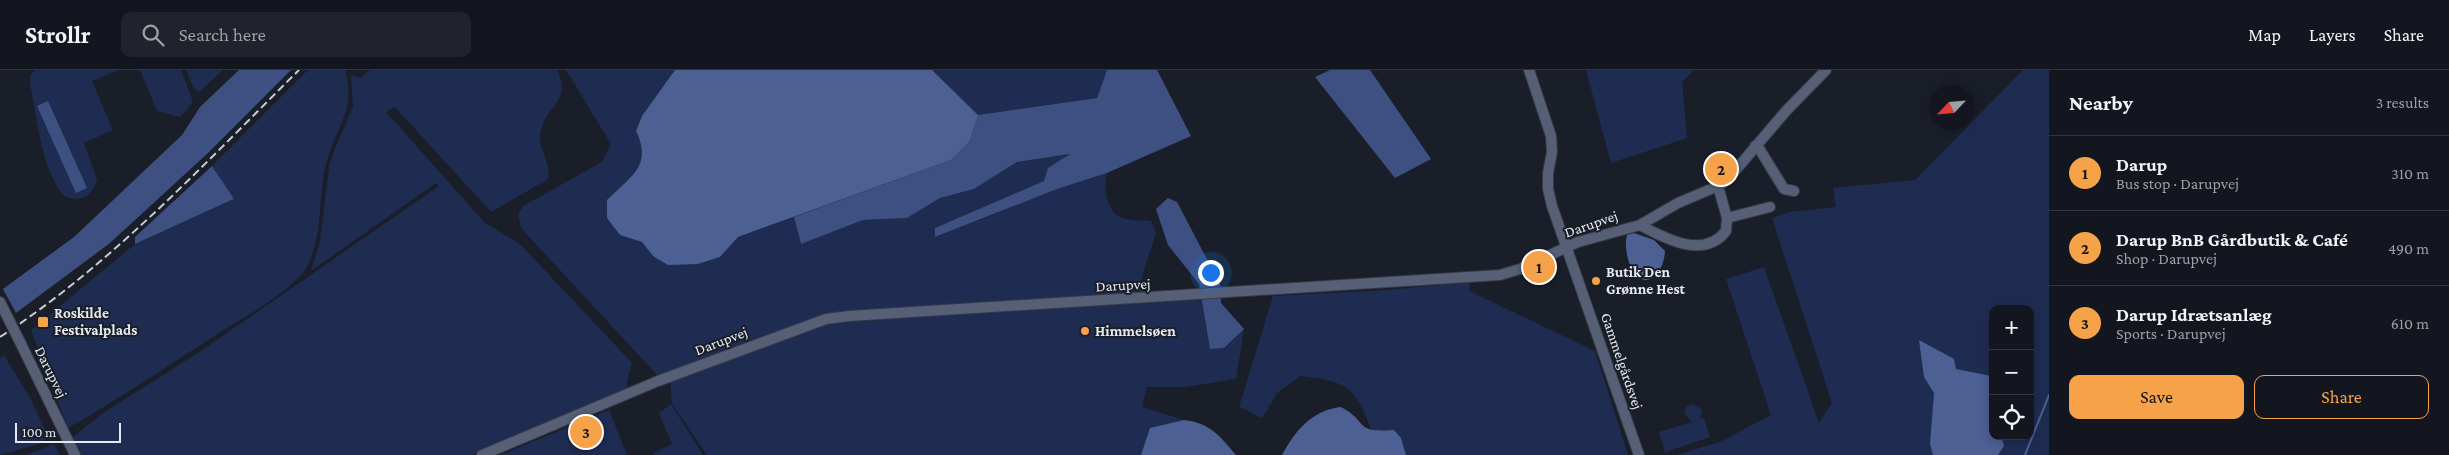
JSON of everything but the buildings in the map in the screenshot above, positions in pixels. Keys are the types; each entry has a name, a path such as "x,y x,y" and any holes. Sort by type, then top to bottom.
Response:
{"street":[{"name":"Gammelgårdsvej","path":"1529,70 1550,130 1552,152 1548,174 1548,188 1639,455"},
{"name":"Darupvej","path":"482,455 662,379 826,319 859,315 1487,278 1520,269 1578,242 1640,225 1678,203 1718,186 1728,179 1755,146 1826,70"},
{"path":"1755,146 1760,150 1784,189 1794,191"},
{"path":"1640,225 1668,241 1679,244 1700,245 1722,236 1726,230 1727,218 1718,186"},
{"path":"1727,218 1770,208"},
{"name":"Darupvej","path":"0,302 75,455"}],"shaded area":[{"path":"35,70 119,70 92,81 113,130 84,143 97,180 95,186 85,197 75,199 64,196 50,171 41,142 30,84 30,76"},
{"path":"140,70 181,70 193,102 180,117 157,111"},
{"path":"186,70 223,70 199,92 193,87"},
{"path":"239,70 291,70 208,153 110,243 16,313 3,289 74,237 182,135 200,107"},
{"path":"308,70 345,70 348,96 347,108 326,164 313,253 302,274 268,302 68,428 31,330 135,244 233,200 212,166"},
{"path":"370,70 557,70 562,89 557,102 544,121 540,137 548,166 548,179 491,212 395,107 386,112 485,223 520,244 632,363 627,381 627,390 472,455 78,455 72,438 103,413 201,351 439,186 436,183 311,271 320,241 329,167 353,107 351,75 361,78"},
{"path":"566,70 675,70 642,116 636,131 641,143 642,153 637,170 608,200 607,217 620,235 642,242 653,256 698,264 720,257 738,237 794,217 801,244 863,220 907,218 940,198 974,189 1017,162 1071,154 1044,181 935,228 936,237 1057,189 1107,173 1106,194 1114,213 1130,220 1151,221 1156,233 1143,273 1140,294 851,311 829,315 659,377 521,228 518,214 523,206 602,162 611,144"},
{"path":"675,70 932,70 978,115 970,141 951,160 738,237 720,257 698,264 668,265 653,256 642,242 620,235 607,218 607,200 636,170 642,153 641,143 636,131 642,116"},
{"path":"932,70 1107,70 1097,98 978,115"},
{"path":"1107,70 1157,70 1191,136 1107,173 1057,189 935,237 935,228 1044,181 1048,168 1070,154 1017,162 974,189 940,198 907,218 863,220 801,244 794,217 951,160 970,141 978,115 1097,98"},
{"path":"1330,70 1370,70 1431,159 1395,178 1315,77"},
{"path":"1586,70 1694,70 1682,82 1687,138 1611,163"},
{"path":"2023,70 2049,70 2049,455 1676,455 1720,442 1771,415 1726,279 1764,267 1819,423 1832,403 1772,218 1790,212 1836,207 1833,188 1915,180 1964,130 1974,130 1974,120"},
{"path":"48,101 87,188 76,193 37,106"},
{"path":"212,166 234,199 135,244 135,237"},
{"path":"1168,198 1177,202 1220,284 1221,303 1244,329 1224,348 1210,349 1199,284 1168,245 1156,209"},
{"path":"1634,233 1654,240 1665,251 1659,271 1648,280 1636,275 1627,255 1627,235"},
{"path":"1470,282 1469,291 1595,351 1628,455 1406,455 1401,438 1394,430 1372,431 1360,404 1347,388 1329,381 1300,376 1278,392 1262,418 1239,407 1273,296 1387,290"},
{"path":"1201,299 1210,349 1224,348 1244,329 1236,379 1185,387 1147,387 1142,407 1184,420 1150,428 1141,455 707,455 672,404 670,380 824,323 847,320"},
{"path":"1919,340 1954,359 1956,369 1989,376 1989,440 2002,440 2004,446 1998,455 1933,455 1930,444 1934,393 1924,377"},
{"path":"4,355 30,398 49,438 36,445 0,455 0,358"},
{"path":"671,404 703,455 654,455 653,453 672,444 659,413"},
{"path":"1693,404 1700,408 1702,413 1699,419 1704,418 1710,437 1665,452 1659,432 1692,422 1684,413 1686,407"},
{"path":"1341,407 1350,412 1367,428 1372,430 1394,430 1401,438 1406,455 1282,455 1305,423 1321,412"},
{"path":"609,410 627,455 501,455"},
{"path":"1184,420 1208,427 1236,455 1141,455 1150,428"},
{"path":"54,444 60,455 27,455"}],"waterway":[{"path":"2025,455 2049,395"}],"railway":[{"path":"0,337 81,278 119,245 192,177 299,70"}],"place":[{"name":"Darup BnB Gårdbutik & Café","path":"1721,169"},
{"name":"Darup","path":"1539,267"},
{"name":"Butik Den Grønne Hest","path":"1596,281"},
{"name":"Roskilde Festivalplads","path":"43,322"},
{"name":"Himmelsøen","path":"1085,331"},
{"name":"Darup Idrætsanlæg","path":"586,432"}]}
